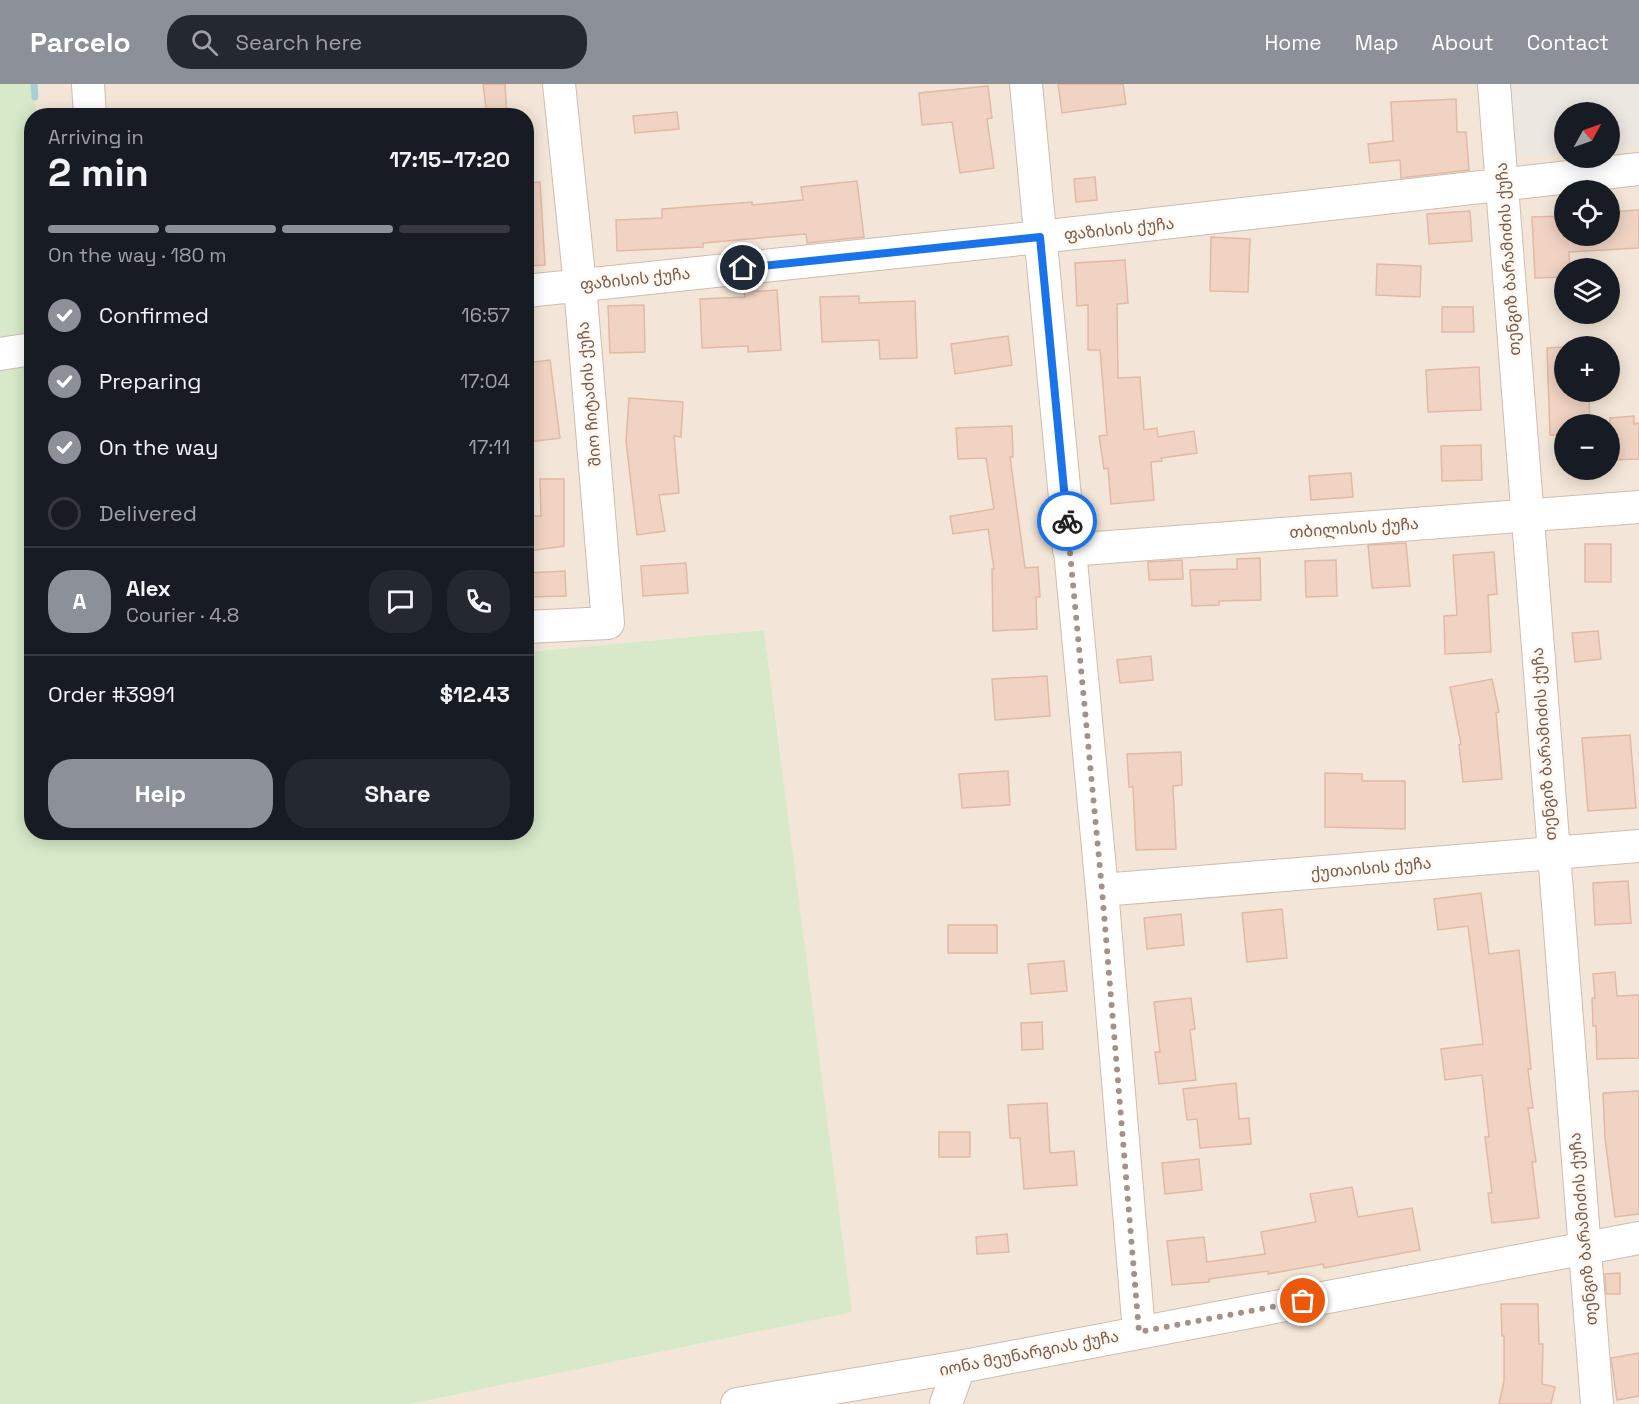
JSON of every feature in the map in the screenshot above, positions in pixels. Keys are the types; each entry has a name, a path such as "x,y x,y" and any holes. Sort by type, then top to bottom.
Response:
{"street":[{"path":"88,84 90,108"},
{"name":"შიო ჩიტაძის ქუჩა","path":"534,627 608,623 580,285 560,84"},
{"path":"1026,84 1102,890 1139,1332"},
{"name":"თენგიზ ბარამიძის ქუჩა","path":"1494,84 1597,1404"},
{"name":"ფაზისის ქუჩა","path":"534,290 1040,237 1639,170"},
{"path":"0,354 24,350"},
{"name":"თბილისის ქუჩა","path":"1069,550 1639,507"},
{"name":"ქუთაისის ქუჩა","path":"1102,890 1639,846"},
{"name":"იონა მეუნარგიას ქუჩა","path":"737,1404 959,1366 1639,1238"},
{"path":"946,1404 959,1366"}],"shaded area":[{"path":"34,84 1639,84 1639,1404 411,1404 851,1312 764,630 534,651 534,108 36,108"},
{"path":"1507,84 1639,84 1639,146 1620,148 1620,102 1554,102 1554,154 1513,158"}],"green space":[{"path":"0,84 34,84 36,108 24,108 24,840 534,840 534,651 764,630 852,1312 411,1404 0,1404"}],"building":[{"path":"483,84 505,84 506,108 486,108"},
{"path":"1058,84 1123,84 1126,104 1062,113"},
{"path":"988,86 992,118 987,119 994,168 960,173 952,122 922,125 919,93"},
{"path":"1456,99 1457,132 1466,132 1469,170 1401,178 1400,160 1370,163 1368,144 1393,141 1391,102"},
{"path":"677,112 679,129 635,133 633,116"},
{"path":"1095,177 1097,200 1076,202 1074,179"},
{"path":"857,181 864,237 807,243 806,234 703,243 703,247 617,251 616,220 662,218 662,209 803,200 801,187"},
{"path":"534,182 540,182 545,265 534,266"},
{"path":"1639,210 1639,248 1569,252 1569,258 1554,258 1554,277 1535,278 1532,217 1554,216 1554,246 1620,246 1620,211"},
{"path":"1470,211 1472,241 1429,244 1427,214"},
{"path":"1211,237 1250,239 1248,292 1210,291"},
{"path":"1125,260 1128,303 1117,304 1118,378 1140,377 1144,430 1157,428 1158,437 1194,431 1197,453 1161,458 1162,461 1151,462 1154,500 1111,504 1108,468 1104,469 1099,436 1107,435 1100,350 1088,350 1088,305 1077,306 1075,263"},
{"path":"1377,264 1421,266 1420,297 1376,295"},
{"path":"777,290 781,350 748,352 748,346 702,348 700,299 745,297 744,292"},
{"path":"859,296 859,303 915,301 917,358 880,359 879,340 822,342 820,297"},
{"path":"644,305 645,352 610,353 608,306"},
{"path":"1442,307 1473,307 1474,332 1442,332"},
{"path":"1008,336 1012,365 955,374 951,344"},
{"path":"1547,348 1554,348 1554,402 1589,402 1590,414 1554,414 1554,435 1550,435"},
{"path":"550,360 560,438 534,441 534,362"},
{"path":"1479,367 1481,410 1428,412 1426,370"},
{"path":"629,398 683,402 681,437 674,436 679,493 659,495 665,531 637,535 626,441"},
{"path":"1634,416 1634,424 1639,423 1639,459 1620,460 1620,417"},
{"path":"1012,426 1013,457 1010,457 1025,568 1038,567 1040,597 1036,597 1037,629 993,631 992,569 994,569 988,529 953,534 950,516 994,509 986,458 958,459 956,428"},
{"path":"1481,445 1482,480 1442,481 1441,446"},
{"path":"1351,473 1353,497 1311,500 1309,476"},
{"path":"540,479 564,479 564,546 534,550 534,516 541,516"},
{"path":"1406,543 1410,586 1372,588 1368,545"},
{"path":"1585,544 1611,544 1611,582 1585,582"},
{"path":"1494,552 1497,594 1488,595 1491,652 1445,654 1444,616 1457,615 1453,555"},
{"path":"1260,558 1261,600 1219,601 1219,605 1192,606 1190,570 1237,569 1237,559"},
{"path":"1182,560 1183,579 1149,580 1148,562"},
{"path":"1336,560 1337,596 1306,597 1305,561"},
{"path":"686,563 688,593 643,596 641,566"},
{"path":"565,571 566,596 534,597 534,573"},
{"path":"1598,631 1601,659 1575,662 1572,633"},
{"path":"1151,656 1153,680 1120,683 1117,660"},
{"path":"1047,676 1050,716 995,720 992,679"},
{"path":"1492,679 1499,712 1496,713 1502,779 1463,782 1459,745 1461,744 1450,687"},
{"path":"1630,735 1636,808 1588,811 1582,738"},
{"path":"1181,752 1182,785 1173,786 1176,849 1136,850 1133,787 1129,787 1127,754"},
{"path":"1008,771 1010,805 962,808 959,774"},
{"path":"1325,773 1362,774 1362,781 1405,781 1405,829 1325,827"},
{"path":"1628,881 1631,923 1595,925 1593,883"},
{"path":"1481,893 1489,954 1519,950 1531,1069 1528,1069 1533,1108 1528,1108 1536,1162 1532,1162 1539,1218 1492,1223 1488,1193 1492,1193 1485,1137 1489,1137 1482,1075 1445,1080 1441,1049 1483,1044 1468,926 1438,930 1434,899"},
{"path":"1282,909 1287,958 1247,962 1242,913"},
{"path":"1181,914 1184,945 1147,949 1144,918"},
{"path":"948,925 997,925 997,953 948,953"},
{"path":"1064,961 1067,991 1031,994 1028,964"},
{"path":"1615,972 1617,996 1639,995 1639,1058 1597,1059 1596,1026 1593,1026 1592,998 1595,998 1593,974"},
{"path":"1191,998 1195,1029 1190,1030 1196,1080 1159,1084 1155,1052 1160,1052 1154,1002"},
{"path":"1042,1022 1043,1049 1022,1050 1021,1023"},
{"path":"1236,1083 1239,1119 1249,1118 1251,1144 1200,1148 1197,1119 1187,1120 1183,1089"},
{"path":"1639,1091 1639,1214 1615,1217 1605,1138 1603,1093"},
{"path":"1047,1103 1050,1153 1074,1151 1077,1185 1024,1189 1020,1138 1010,1138 1008,1105"},
{"path":"939,1132 970,1132 970,1157 939,1157"},
{"path":"1199,1159 1202,1190 1165,1194 1162,1163"},
{"path":"1352,1187 1358,1217 1412,1208 1420,1250 1324,1268 1323,1264 1268,1274 1268,1271 1209,1279 1209,1282 1172,1285 1167,1241 1204,1237 1207,1262 1265,1254 1261,1232 1316,1222 1310,1194"},
{"path":"1007,1234 1009,1252 977,1254 976,1237"},
{"path":"1620,1273 1620,1294 1606,1294 1605,1274"},
{"path":"1501,1304 1538,1304 1539,1344 1543,1344 1542,1384 1555,1387 1551,1404 1499,1404 1504,1381"},
{"path":"1639,1353 1639,1396 1617,1400 1611,1358"}],"waterway":[{"path":"34,84 35,97"}],"way so far":[{"path":"1067,521 1102,890 1139,1332 1303,1301"}],"route":[{"path":"743,268 1040,237 1067,521"}]}
